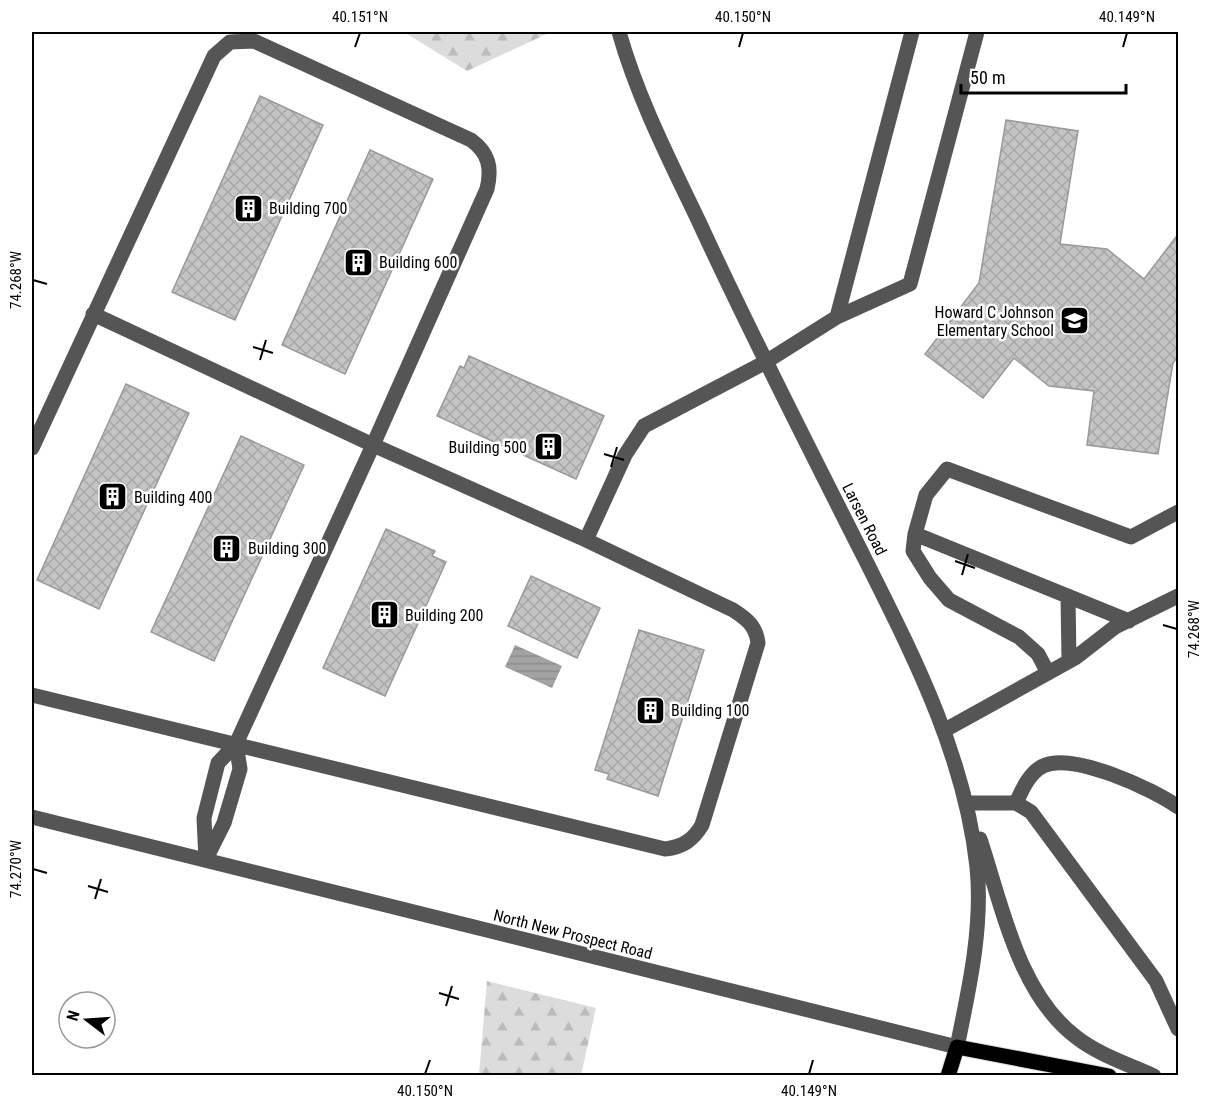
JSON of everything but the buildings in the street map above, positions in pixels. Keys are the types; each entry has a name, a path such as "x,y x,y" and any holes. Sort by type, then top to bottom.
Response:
{"main road":[{"path":"948,1076 957,1047"},
{"name":"North New Prospect Road","path":"957,1047 1109,1076"}],"street":[{"name":"Larsen Road","path":"619,32 641,99 764,363 896,621 945,730 967,802 977,869 977,924 969,992 957,1047"},
{"path":"837,317 912,32"},
{"path":"586,540 625,455 644,426 764,363 837,317 910,284 977,32"},
{"path":"32,448 206,70 213,56 230,42 254,40 266,45 471,140 485,153 490,176 487,189 236,744 218,763 204,818 206,860"},
{"path":"32,695 650,847 678,847 688,841 702,825 757,652 757,633 745,617 733,610 586,540 373,445 93,314"},
{"path":"1048,673 1038,654 1019,637 949,600 930,578 914,550 915,534 926,495 946,469 1131,537 1179,512"},
{"path":"915,534 1129,621"},
{"path":"1068,596 1069,661"},
{"path":"945,730 1069,661 1129,621 1179,596"},
{"path":"206,860 224,823 240,769 236,744"},
{"path":"1016,803 1035,772 1045,765 1064,762 1136,782 1179,807"},
{"path":"1154,1076 1096,1050 1077,1038 1059,1023 1040,1000 1022,965 967,802 1016,803 1031,812 1156,981 1179,1029"},
{"name":"North New Prospect Road","path":"32,817 957,1047"}],"green space":[{"path":"404,32 551,32 467,71"},
{"path":"487,981 596,1008 581,1075 479,1075"}],"shaded area":[{"path":"515,645 562,666 552,688 505,667"}],"place":[{"name":"Building 700","path":"248,208"},
{"name":"Building 600","path":"358,262"},
{"name":"Howard C Johnson Elementary School","path":"1075,321"},
{"name":"Building 500","path":"548,447"},
{"name":"Building 400","path":"113,497"},
{"name":"Building 300","path":"227,548"},
{"name":"Building 200","path":"384,615"},
{"name":"Building 100","path":"650,710"}]}
